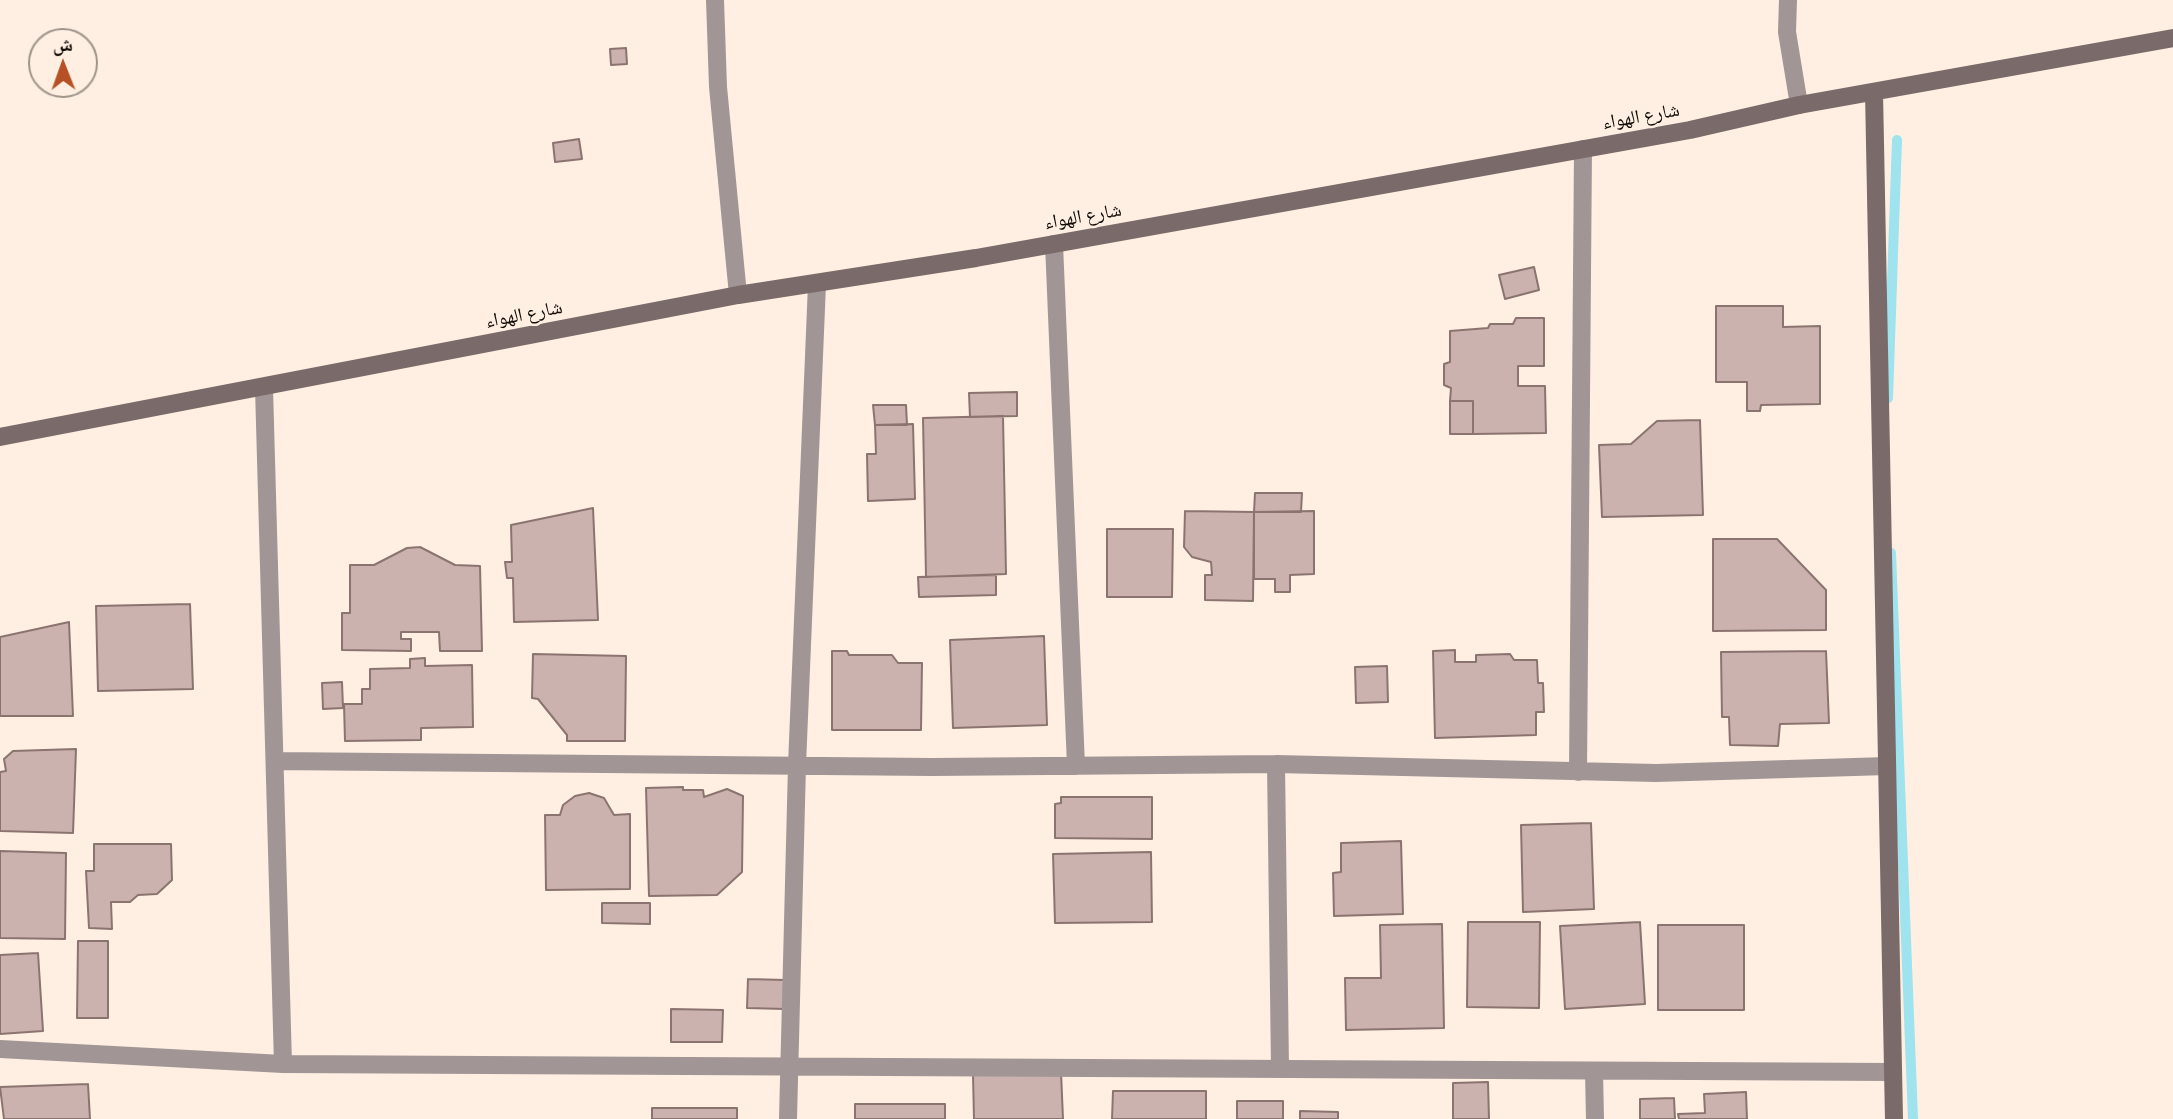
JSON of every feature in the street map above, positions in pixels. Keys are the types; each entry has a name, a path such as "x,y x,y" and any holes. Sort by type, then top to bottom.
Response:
{"street":[{"path":"715,0 722,128 738,295"},
{"path":"1790,3 1787,32 1799,105"},
{"name":"شارع الهواء","path":"0,437 738,295 1055,244 1690,130 1799,105 2173,38"},
{"path":"1874,92 1894,1119"},
{"path":"1578,772 1583,149"},
{"path":"1055,244 1076,766"},
{"path":"788,1119 797,765 817,284"},
{"path":"264,388 282,1064"},
{"path":"275,761 1076,766 1276,764 1578,772 1887,766"},
{"path":"1276,764 1280,1068"},
{"path":"0,1049 282,1064 1893,1072"},
{"path":"1594,1071 1595,1119"}],"building":[{"path":"626,48 627,64 611,65 610,49"},
{"path":"579,139 582,159 555,162 553,143"},
{"path":"1534,267 1539,290 1505,299 1499,275"},
{"path":"1716,306 1783,306 1783,327 1820,326 1820,404 1761,405 1760,411 1747,411 1747,382 1716,382"},
{"path":"1516,318 1544,318 1544,366 1518,366 1518,386 1545,386 1546,433 1473,434 1473,401 1450,401 1451,388 1444,385 1444,364 1450,362 1450,331 1488,328 1490,324 1513,324"},
{"path":"1017,392 1017,416 970,417 969,393"},
{"path":"1450,401 1473,401 1473,434 1450,434"},
{"path":"873,405 906,405 907,425 875,425"},
{"path":"1003,416 1006,574 926,577 923,418"},
{"path":"1700,420 1703,515 1602,517 1599,445 1631,444 1657,421"},
{"path":"913,424 915,499 868,501 867,454 876,454 875,425"},
{"path":"1255,493 1302,493 1301,512 1254,512"},
{"path":"593,508 598,620 514,622 513,578 507,578 505,562 512,562 511,525"},
{"path":"1185,511 1254,512 1253,601 1205,600 1205,575 1212,575 1211,562 1192,557 1184,547"},
{"path":"1314,511 1314,574 1290,575 1290,592 1275,592 1275,579 1254,579 1254,512"},
{"path":"1107,529 1173,529 1172,597 1107,597"},
{"path":"1713,539 1777,539 1826,590 1826,630 1713,631"},
{"path":"420,547 455,565 480,566 482,651 440,651 439,632 401,632 401,639 411,639 411,651 342,650 342,613 350,613 350,565 374,565 407,548"},
{"path":"996,575 996,595 919,597 918,577"},
{"path":"190,604 193,689 98,691 96,606"},
{"path":"69,622 73,716 0,716 0,637"},
{"path":"1044,636 1047,725 953,728 950,640"},
{"path":"1455,650 1455,662 1476,662 1476,655 1510,654 1514,660 1537,660 1538,683 1543,683 1544,712 1536,712 1536,735 1435,738 1433,651"},
{"path":"832,651 847,651 849,655 892,655 898,663 922,663 921,730 832,730"},
{"path":"1826,651 1829,723 1780,724 1778,746 1730,745 1729,717 1722,717 1721,652"},
{"path":"533,654 626,656 625,741 567,741 567,735 538,699 532,698"},
{"path":"425,658 425,666 472,665 473,727 421,728 421,740 345,741 344,704 362,704 362,689 370,689 370,669 410,668 410,659"},
{"path":"1387,666 1388,702 1356,703 1355,667"},
{"path":"342,682 343,708 323,709 322,683"},
{"path":"76,749 73,833 0,831 0,772 6,771 4,759 13,751"},
{"path":"683,787 683,790 703,790 704,797 727,789 743,796 742,872 717,895 649,896 646,788"},
{"path":"589,793 604,798 614,815 630,814 630,889 546,890 545,815 560,815 563,805 575,796"},
{"path":"1061,797 1152,797 1152,839 1055,838 1055,804 1061,803"},
{"path":"1591,823 1594,909 1523,912 1521,825"},
{"path":"1401,841 1403,914 1334,916 1333,873 1341,872 1341,843"},
{"path":"94,844 171,844 172,880 157,894 138,895 130,902 111,902 112,929 89,928 86,871 94,871"},
{"path":"0,851 66,853 65,939 0,938"},
{"path":"1151,852 1152,922 1055,923 1053,854"},
{"path":"602,903 650,903 650,924 602,923"},
{"path":"1468,922 1540,922 1539,1008 1467,1007"},
{"path":"1640,922 1645,1004 1565,1009 1560,926"},
{"path":"1442,924 1444,1028 1346,1030 1345,978 1381,978 1380,925"},
{"path":"1658,925 1744,925 1744,1010 1658,1010"},
{"path":"78,941 108,941 108,1018 77,1018"},
{"path":"38,953 43,1031 0,1034 0,955"},
{"path":"748,979 785,980 785,1009 747,1008"},
{"path":"671,1009 723,1010 722,1042 671,1042"},
{"path":"1061,1072 1063,1119 974,1119 973,1075"},
{"path":"1488,1082 1489,1119 1453,1119 1453,1083"},
{"path":"88,1084 90,1119 4,1119 0,1087"},
{"path":"1113,1091 1206,1091 1206,1119 1112,1119"},
{"path":"1746,1092 1747,1119 1679,1119 1678,1114 1705,1113 1704,1094"},
{"path":"1674,1098 1675,1119 1640,1119 1640,1099"},
{"path":"1237,1101 1283,1101 1283,1119 1237,1119"},
{"path":"855,1104 945,1104 945,1119 855,1119"},
{"path":"652,1108 737,1108 737,1119 652,1119"},
{"path":"1300,1111 1338,1112 1338,1119 1300,1119"}],"waterway":[{"path":"1888,398 1897,140"},
{"path":"1891,553 1913,1119"}]}
